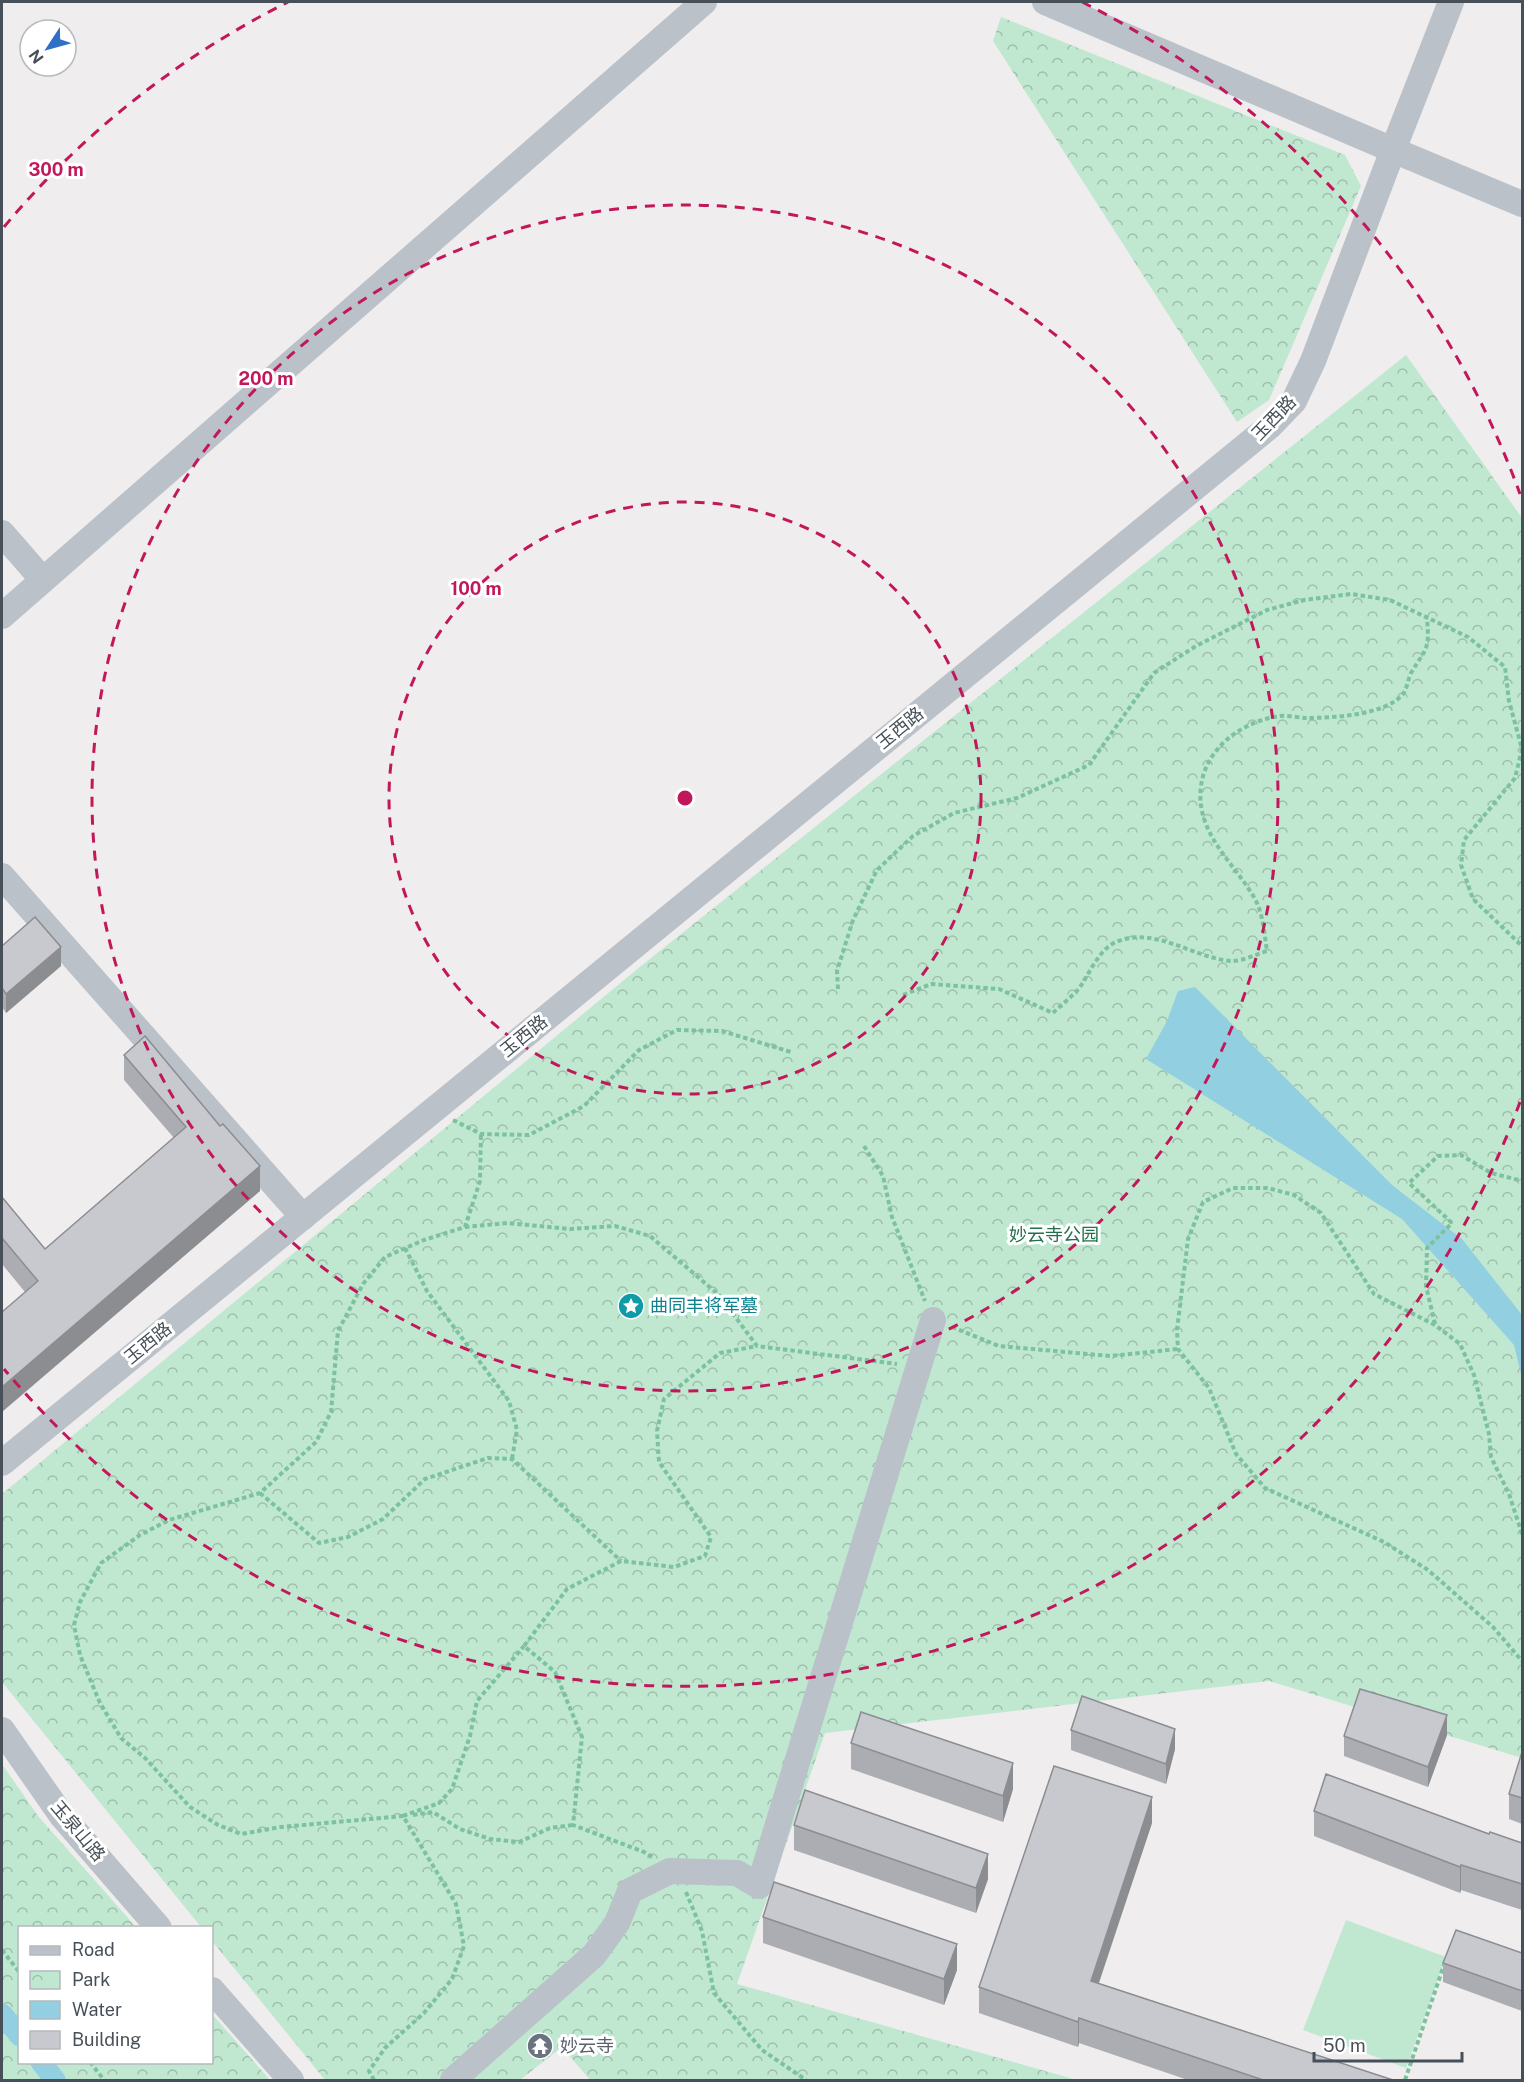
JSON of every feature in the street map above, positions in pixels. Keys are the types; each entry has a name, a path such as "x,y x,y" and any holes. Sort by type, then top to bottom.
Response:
{"street":[{"path":"2,616 704,2"},
{"path":"1045,2 1522,204"},
{"name":"玉西路","path":"2,1463 1270,426 1294,401 1314,361 1451,2"},
{"path":"2,533 43,580"},
{"path":"2,876 303,1217"},
{"path":"453,2080 594,1955 617,1923 630,1891 670,1871 737,1873 759,1886 933,1320"},
{"name":"玉泉山路","path":"2,1730 62,1816 157,1926"},
{"path":"213,1990 291,2080"}],"path":[{"path":"838,989 837,971 853,921 868,890 878,870 913,836 954,813 1017,798 1089,765 1111,730 1154,673 1196,646 1267,610 1304,600 1351,594 1390,600 1468,637 1505,667 1509,701 1522,749 1515,778 1464,840 1461,866 1473,899 1522,946"},
{"path":"903,995 931,984 999,989 1053,1013 1081,986 1092,966 1116,942 1144,938 1180,946 1207,957 1234,961 1267,951 1260,913 1253,895 1212,839 1201,809 1201,786 1205,770 1221,742 1247,726 1281,716 1306,718 1383,708 1403,694 1410,675 1430,645 1427,619"},
{"path":"434,1110 481,1134 529,1135 584,1106 639,1050 677,1030 722,1031 791,1052"},
{"path":"465,1227 480,1181 481,1134"},
{"path":"864,1146 883,1176 892,1217 933,1320 999,1346 1110,1356 1178,1349"},
{"path":"1435,1325 1426,1286 1427,1248 1452,1223 1409,1183 1438,1156 1461,1155 1491,1173 1522,1181"},
{"path":"1522,1534 1509,1494 1491,1457 1489,1434 1466,1356 1460,1344 1435,1325 1374,1294 1321,1213 1294,1195 1268,1188 1233,1188 1203,1202 1188,1239 1177,1330 1178,1349 1209,1388 1236,1455 1265,1488 1384,1542 1428,1570 1494,1627 1522,1661"},
{"path":"757,1346 719,1295 650,1236 615,1226 570,1229 507,1223 465,1227 405,1248 385,1257 363,1284 338,1331 331,1412 316,1442 260,1493 169,1520 140,1535 101,1563 80,1602 74,1625 80,1655 100,1702 121,1738 145,1758 190,1806 218,1825 241,1834 281,1827 433,1812 460,1829 490,1839 519,1842 550,1828 573,1825 644,1852 670,1871 689,1897 702,1931 714,1993 762,2049 806,2080"},
{"path":"405,1248 427,1291 509,1401 517,1430 512,1459"},
{"path":"403,1816 439,1803 453,1789 470,1736 477,1701 524,1646 567,1589 621,1562 674,1567 705,1556 711,1537 659,1462 657,1431 664,1399 720,1353 757,1346 919,1366"},
{"path":"260,1493 319,1543 348,1537 382,1519 425,1479 488,1458 512,1459 621,1562"},
{"path":"524,1646 555,1672 582,1737 573,1825"},
{"path":"374,2080 369,2071 385,2048 424,2013 452,1979 464,1946 456,1904 403,1816"},
{"path":"2,1950 18,1970"},
{"path":"1405,2080 1446,1959"},
{"path":"92,2064 104,2080"}],"green space":[{"path":"1001,17 1345,155 1361,186 1269,400 1237,422 993,41"},
{"name":"妙云寺公园","path":"1406,355 1522,518 1522,1758 1269,1681 825,1733 737,1984 1077,2080 590,2080 562,2047 520,2080 325,2080 213,1942 213,1926 200,1926 2,1682 2,1494 641,966"},
{"path":"2,1764 38,1816 135,1926 18,1926 18,2064 213,2064 213,2015 270,2080 2,2080"},
{"path":"1346,1920 1446,1957 1406,2068 1303,2030"}],"water":[{"path":"1195,987 1392,1185 1462,1239 1522,1315 1522,1378 1514,1345 1402,1219 1146,1059 1167,1021 1178,991"}],"building":[{"path":"35,917 61,947 6,994 2,988 2,946"},
{"path":"145,1036 220,1126 223,1124 260,1166 2,1387 2,1312 38,1281 2,1238 2,1197 45,1249 186,1127 124,1055"},
{"path":"1360,1689 1447,1715 1428,1767 1344,1736"},
{"path":"1082,1696 1175,1729 1166,1764 1071,1730"},
{"path":"861,1712 1013,1763 1003,1796 851,1743"},
{"path":"1522,1752 1522,1798 1509,1794"},
{"path":"1054,1766 1152,1797 1091,1981 1393,2080 1263,2080 1079,2018 1078,2022 979,1987"},
{"path":"1326,1774 1489,1834 1490,1832 1522,1843 1522,1884 1461,1865 1460,1867 1314,1811"},
{"path":"805,1790 988,1854 976,1888 794,1825"},
{"path":"774,1882 957,1944 944,1979 763,1917"},
{"path":"1456,1930 1522,1953 1522,1991 1443,1963"}],"waterway":[{"path":"2,2014 18,2034"},
{"path":"43,2064 55,2080"}],"place":[{"name":"曲同丰将军墓","path":"631,1306"},
{"name":"妙云寺","path":"540,2046"}]}
